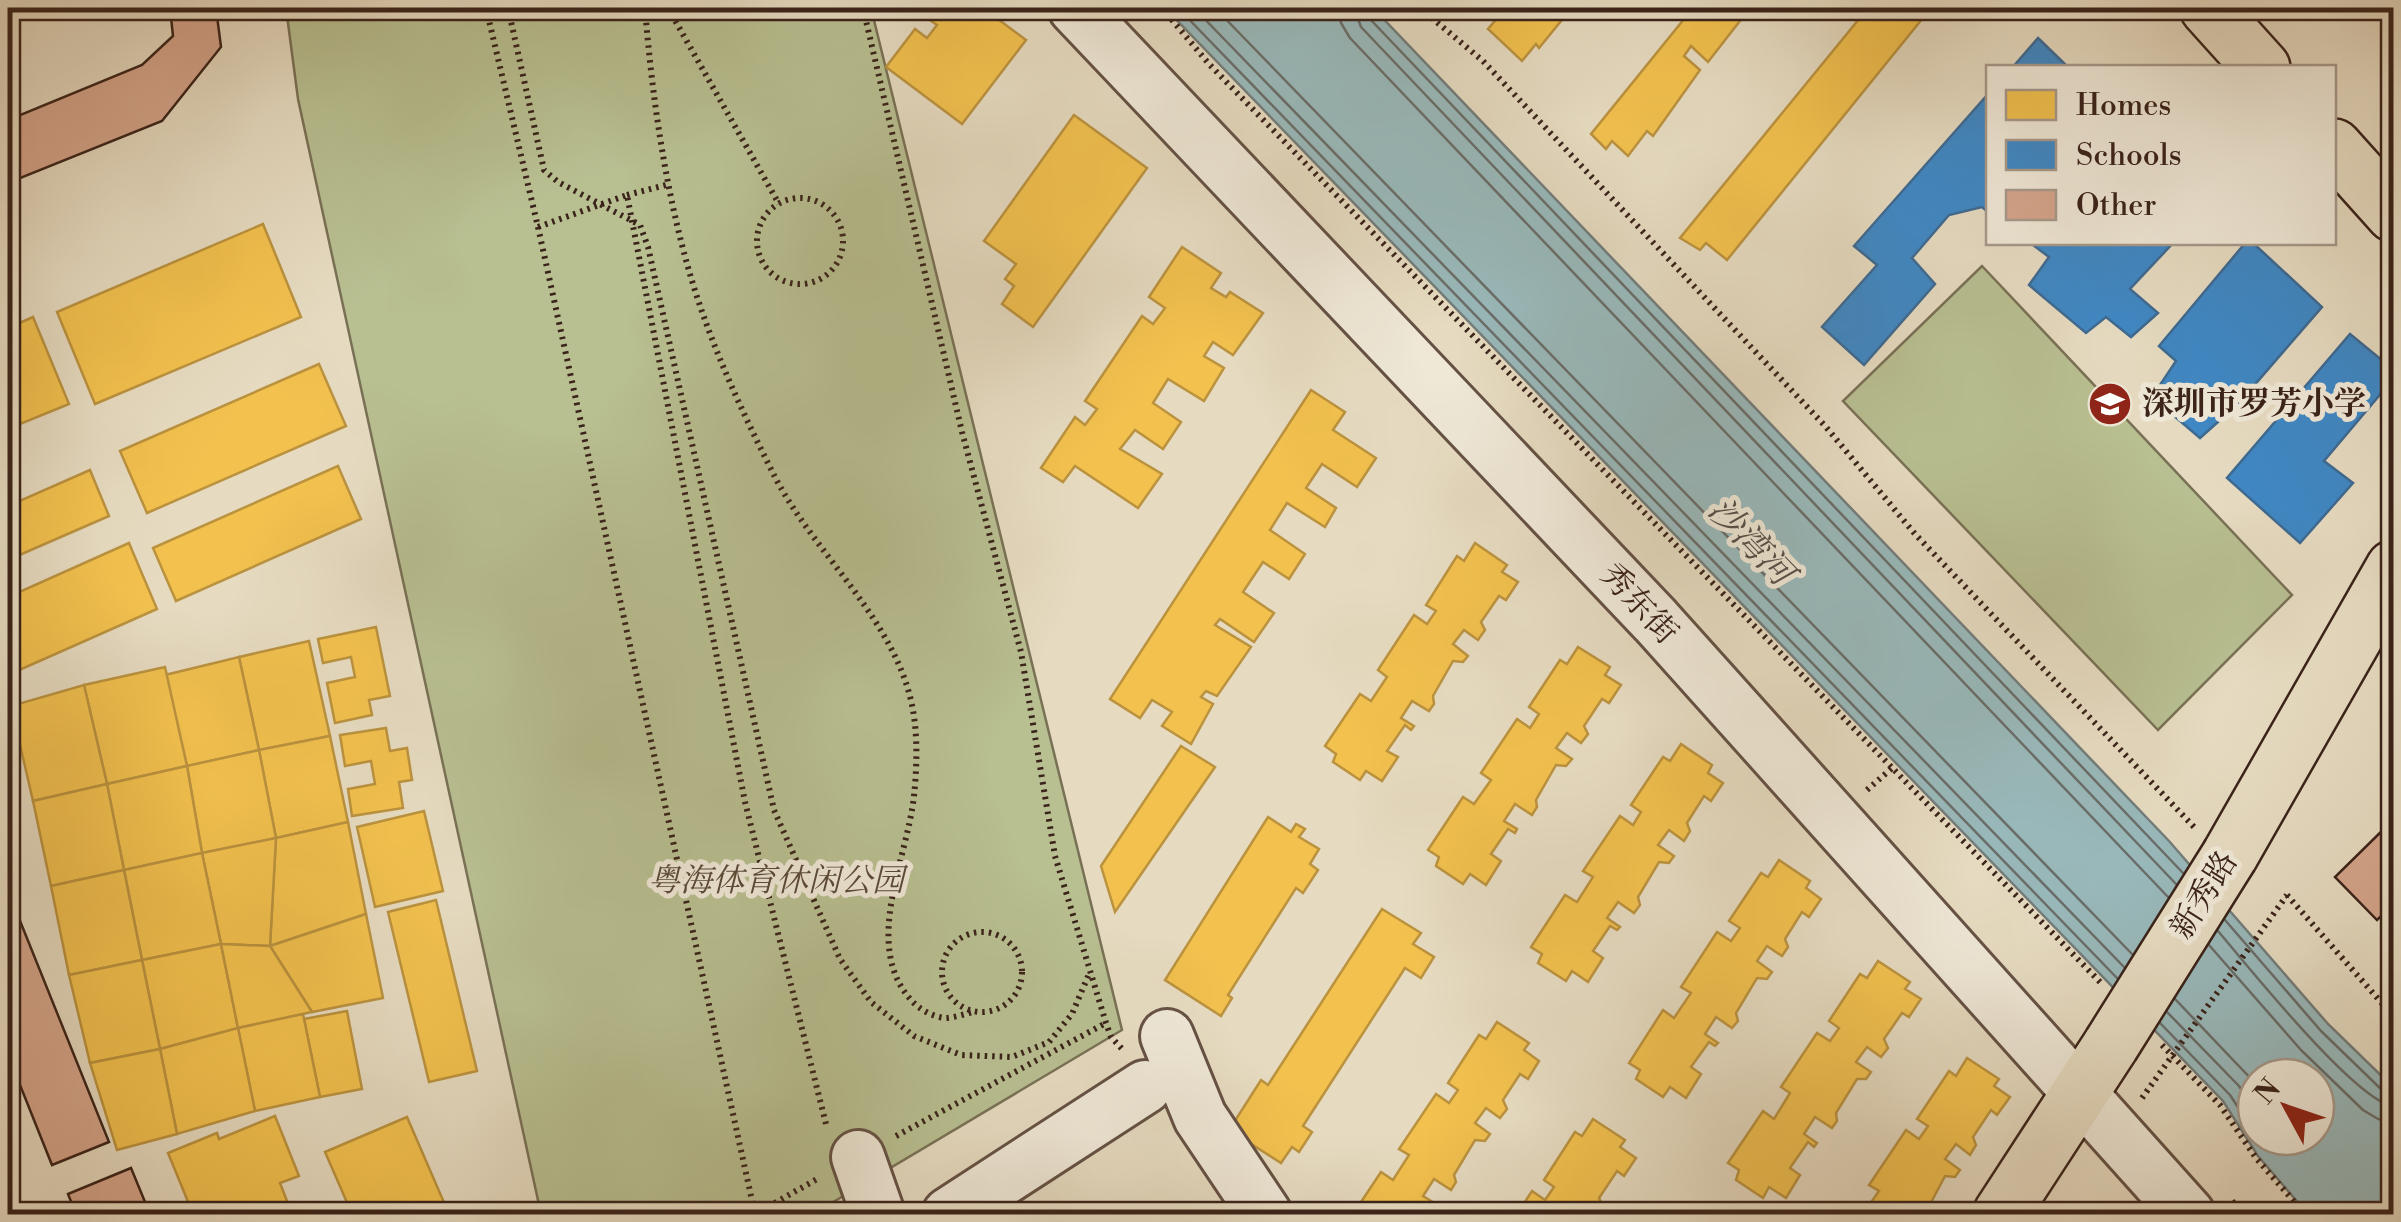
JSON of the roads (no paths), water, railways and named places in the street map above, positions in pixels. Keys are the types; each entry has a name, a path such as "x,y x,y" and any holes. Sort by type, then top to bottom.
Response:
{"main road":[{"path":"2208,8 2259,65"},
{"path":"2336,149 2394,214"},
{"name":"新秀路","path":"2001,1214 2080,1092 2133,1042 2227,839 2394,568"},
{"path":"2227,839 2394,637"}],"street":[{"name":"秀东街","path":"1075,8 1656,622 2188,1214"},
{"path":"949,1214 1163,1061 1265,1214"},
{"path":"847,1163 878,1214"}],"water":[{"name":"沙湾河","path":"1165,8 1373,8 2169,841 2328,1024 2393,1087 2393,1214 2308,1214 2259,1157 2336,1157 2336,1057 2236,1057 2236,1121 2223,1101"}],"place":[{"name":"深圳市罗芳小学","path":"2110,404"}],"park label":[{"name":"粤海体育休闲公园","path":"776,881"}]}
